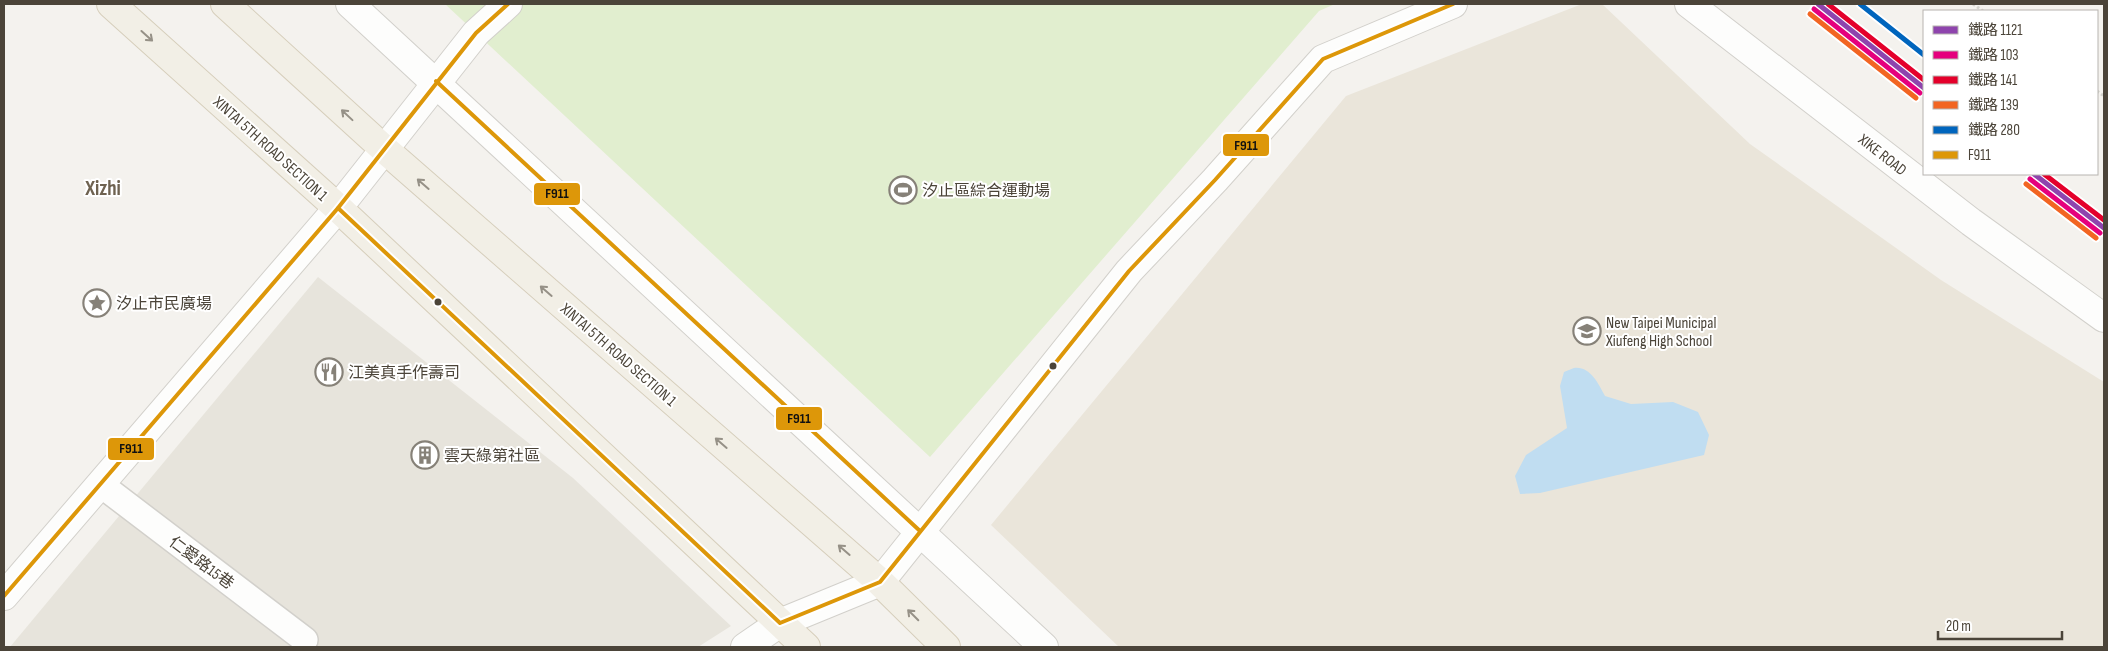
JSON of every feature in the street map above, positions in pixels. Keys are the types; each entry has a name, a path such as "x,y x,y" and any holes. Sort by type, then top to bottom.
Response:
{"main road":[{"name":"XINTAI 5TH ROAD SECTION 1","path":"111,4 338,208 806,647"},
{"name":"XINTAI 5TH ROAD SECTION 1","path":"226,4 383,148 880,582 946,647"}],"street":[{"path":"350,4 436,81 1044,647"},
{"path":"4,596 338,208 383,148 476,33 508,4"},
{"path":"745,647 780,623 880,582 1130,271 1215,180 1323,59 1453,4"},
{"name":"XIKE ROAD","path":"1689,4 1971,222 2104,318"}],"lane":[{"name":"仁愛路15巷","path":"100,484 305,640"}],"shaded area":[{"name":"New Taipei Municipal Xiufeng High School","path":"1582,4 1602,4 1750,144 1941,280 2104,382 2104,647 1119,647 991,525 1346,96"},
{"path":"318,277 573,478 731,626 698,647 10,647"}],"green space":[{"name":"汐止區綜合運動場","path":"445,4 1335,4 1319,11 930,457"}],"water":[{"path":"1574,368 1585,370 1593,376 1605,396 1631,404 1673,402 1698,412 1709,435 1704,455 1540,493 1520,494 1515,476 1526,455 1567,428 1560,386 1564,372"}],"rail line":[{"name":"1121","path":"1818,4 1923,87"},
{"name":"141","path":"1828,4 1923,79"},
{"name":"280","path":"1860,4 1923,54"},
{"name":"103","path":"1814,9 1920,93"},
{"name":"139","path":"1810,14 1916,98"},
{"name":"1121","path":"2035,175 2104,228"},
{"name":"141","path":"2045,175 2104,220"},
{"name":"103","path":"2030,179 2100,233"},
{"name":"139","path":"2026,184 2096,238"}],"transit line":[{"name":"F911","path":"4,596 338,208 476,33 508,4"},
{"name":"F911","path":"338,208 780,623 880,582 1129,271 1215,180 1323,59 1453,4"},
{"name":"F911","path":"436,81 920,531"}],"place":[{"name":"汐止區綜合運動場","path":"903,190"},
{"name":"汐止市民廣場","path":"97,303"},
{"name":"New Taipei Municipal Xiufeng High School","path":"1587,331"},
{"name":"江美真手作壽司","path":"329,372"},
{"name":"雲天綠第社區","path":"425,455"}],"district":[{"name":"Xizhi","path":"103,188"}]}
